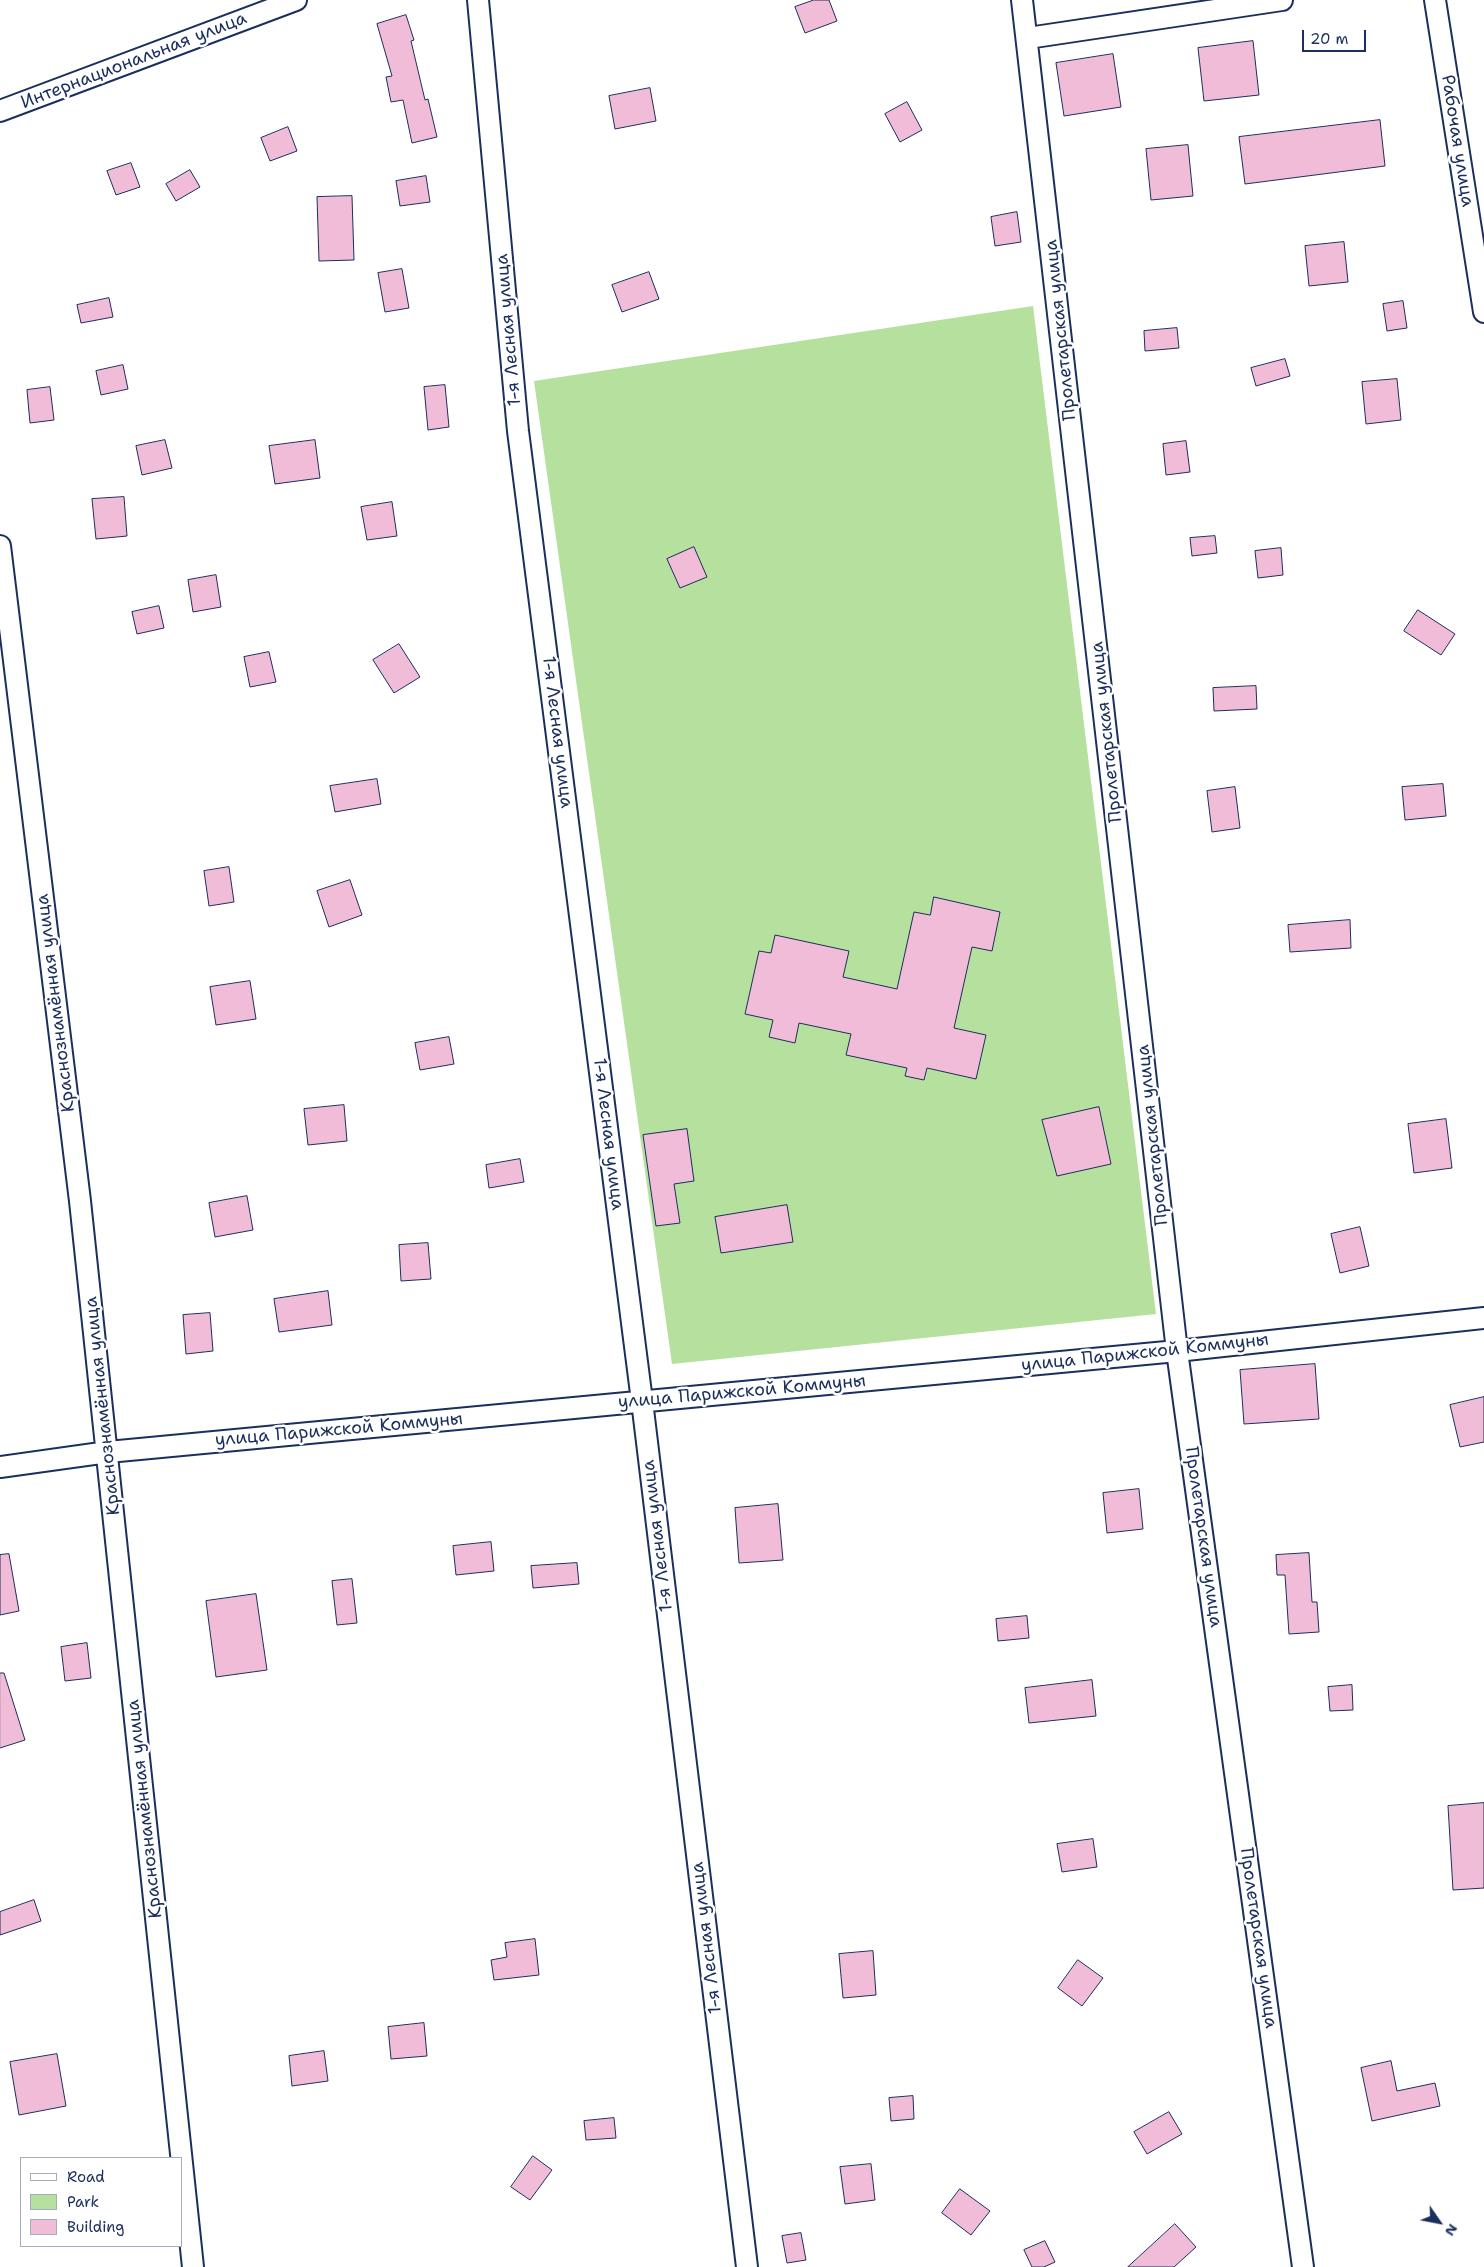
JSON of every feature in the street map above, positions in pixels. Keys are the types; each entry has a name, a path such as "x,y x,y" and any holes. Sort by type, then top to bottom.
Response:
{"street":[{"name":"Интернациональная улица","path":"0,111 296,0"},
{"name":"1-я Лесная улица","path":"478,0 518,431 642,1401 747,2267"},
{"name":"Пролетарская улица","path":"1022,0 1028,38 1177,1350 1303,2267"},
{"path":"1028,38 1282,0"},
{"name":"Рабочая улица","path":"1435,0 1484,312"},
{"name":"Краснознамённая улица","path":"0,546 79,1192 182,2157"},
{"name":"улица Парижской Коммуны","path":"0,1468 108,1452 1177,1350 1484,1318"},
{"name":"Краснознамённая улица","path":"182,2162 193,2267"}],"green space":[{"path":"1033,306 1156,1314 672,1364 534,381"}],"building":[{"path":"814,0 829,0 837,21 805,33 795,7"},
{"path":"406,15 414,40 411,41 425,100 428,99 437,137 412,143 403,100 391,102 386,77 392,76 377,24"},
{"path":"1253,41 1259,95 1204,101 1198,48"},
{"path":"1113,54 1121,107 1064,116 1056,63"},
{"path":"650,88 656,121 615,129 609,96"},
{"path":"907,102 922,130 900,142 885,114"},
{"path":"1380,120 1385,166 1245,184 1239,137"},
{"path":"288,127 297,151 270,161 261,138"},
{"path":"1188,145 1193,196 1151,200 1146,149"},
{"path":"131,163 140,187 116,195 107,171"},
{"path":"190,170 200,187 176,201 166,184"},
{"path":"426,176 430,202 400,206 396,181"},
{"path":"352,196 354,260 319,261 317,197"},
{"path":"1017,212 1021,242 995,246 991,217"},
{"path":"1344,242 1348,282 1309,286 1305,246"},
{"path":"402,269 409,308 385,312 378,273"},
{"path":"649,272 659,299 622,312 612,285"},
{"path":"109,298 113,317 81,323 77,305"},
{"path":"1403,301 1407,328 1387,331 1383,304"},
{"path":"1177,328 1179,348 1145,351 1144,331"},
{"path":"1285,359 1290,376 1256,386 1251,368"},
{"path":"123,365 128,389 101,395 96,371"},
{"path":"1397,379 1401,420 1366,424 1362,382"},
{"path":"445,385 449,427 428,430 424,387"},
{"path":"50,387 54,420 30,423 27,390"},
{"path":"165,440 172,468 142,475 136,446"},
{"path":"315,440 320,478 275,484 269,446"},
{"path":"1186,441 1190,472 1166,475 1163,444"},
{"path":"124,497 127,536 96,539 92,499"},
{"path":"392,502 397,536 367,540 361,507"},
{"path":"1215,536 1217,553 1192,556 1190,538"},
{"path":"694,547 707,577 680,588 667,559"},
{"path":"1281,548 1283,575 1258,578 1255,551"},
{"path":"216,575 221,607 193,612 188,580"},
{"path":"159,606 164,628 137,634 132,612"},
{"path":"1418,610 1455,634 1441,655 1404,631"},
{"path":"399,644 420,677 394,693 373,660"},
{"path":"269,652 276,682 250,687 244,657"},
{"path":"1256,686 1257,709 1214,711 1213,688"},
{"path":"377,779 381,804 335,812 330,786"},
{"path":"1443,784 1446,816 1405,820 1402,787"},
{"path":"1235,787 1240,828 1212,832 1207,791"},
{"path":"229,867 234,902 209,906 204,871"},
{"path":"350,880 362,915 329,927 317,891"},
{"path":"934,897 1000,912 992,951 972,947 954,1028 986,1035 976,1079 927,1068 924,1080 905,1076 907,1068 846,1055 851,1034 799,1023 795,1043 769,1037 773,1020 745,1014 759,951 771,953 775,935 849,951 843,977 897,989 914,912 930,915"},
{"path":"1350,920 1351,948 1290,952 1288,925"},
{"path":"250,981 256,1019 216,1025 210,987"},
{"path":"449,1037 454,1064 420,1070 415,1043"},
{"path":"344,1105 347,1141 308,1145 304,1109"},
{"path":"1099,1107 1111,1164 1057,1176 1042,1120"},
{"path":"1446,1119 1452,1168 1414,1173 1408,1124"},
{"path":"687,1129 694,1181 674,1184 680,1223 656,1226 643,1135"},
{"path":"520,1159 524,1182 489,1188 486,1165"},
{"path":"247,1196 253,1230 215,1237 209,1203"},
{"path":"787,1205 793,1242 721,1253 715,1217"},
{"path":"1360,1227 1369,1266 1340,1273 1331,1234"},
{"path":"428,1243 431,1279 401,1281 399,1245"},
{"path":"328,1291 332,1325 279,1332 274,1299"},
{"path":"210,1313 213,1351 186,1354 183,1315"},
{"path":"1315,1364 1319,1419 1244,1424 1240,1370"},
{"path":"1484,1397 1484,1442 1460,1447 1450,1405"},
{"path":"1139,1489 1143,1529 1107,1533 1103,1493"},
{"path":"778,1504 783,1560 739,1563 735,1508"},
{"path":"491,1542 494,1571 456,1575 453,1546"},
{"path":"1309,1553 1312,1602 1317,1602 1319,1632 1289,1634 1285,1575 1277,1575 1276,1555"},
{"path":"9,1554 19,1611 0,1615 0,1555"},
{"path":"577,1563 579,1584 533,1588 531,1566"},
{"path":"352,1579 357,1623 337,1625 332,1581"},
{"path":"256,1594 267,1670 216,1677 206,1601"},
{"path":"1027,1616 1029,1638 998,1641 996,1619"},
{"path":"87,1643 91,1678 65,1681 61,1647"},
{"path":"0,1673 4,1673 25,1740 0,1748"},
{"path":"1092,1680 1096,1716 1029,1723 1025,1688"},
{"path":"1352,1685 1353,1710 1330,1711 1328,1687"},
{"path":"1484,1803 1484,1888 1453,1890 1448,1806"},
{"path":"1093,1839 1097,1867 1062,1872 1057,1844"},
{"path":"34,1900 41,1921 0,1935 0,1912"},
{"path":"535,1939 539,1975 494,1980 491,1960 507,1957 505,1943"},
{"path":"873,1951 876,1995 843,1998 839,1954"},
{"path":"1078,1960 1103,1978 1082,2006 1058,1988"},
{"path":"424,2023 427,2056 391,2059 388,2027"},
{"path":"324,2051 328,2081 292,2086 289,2056"},
{"path":"57,2054 66,2106 19,2115 10,2062"},
{"path":"1391,2061 1397,2091 1435,2083 1440,2106 1372,2121 1361,2068"},
{"path":"913,2096 914,2119 891,2121 889,2098"},
{"path":"1169,2112 1182,2134 1147,2154 1134,2132"},
{"path":"614,2118 616,2138 586,2140 584,2121"},
{"path":"533,2156 552,2170 530,2200 511,2187"},
{"path":"871,2164 875,2200 845,2204 840,2167"},
{"path":"960,2189 990,2211 971,2235 942,2213"},
{"path":"1175,2224 1196,2247 1174,2267 1128,2267"},
{"path":"801,2233 806,2260 787,2263 782,2236"},
{"path":"1045,2241 1055,2262 1044,2267 1032,2267 1024,2250"}]}
